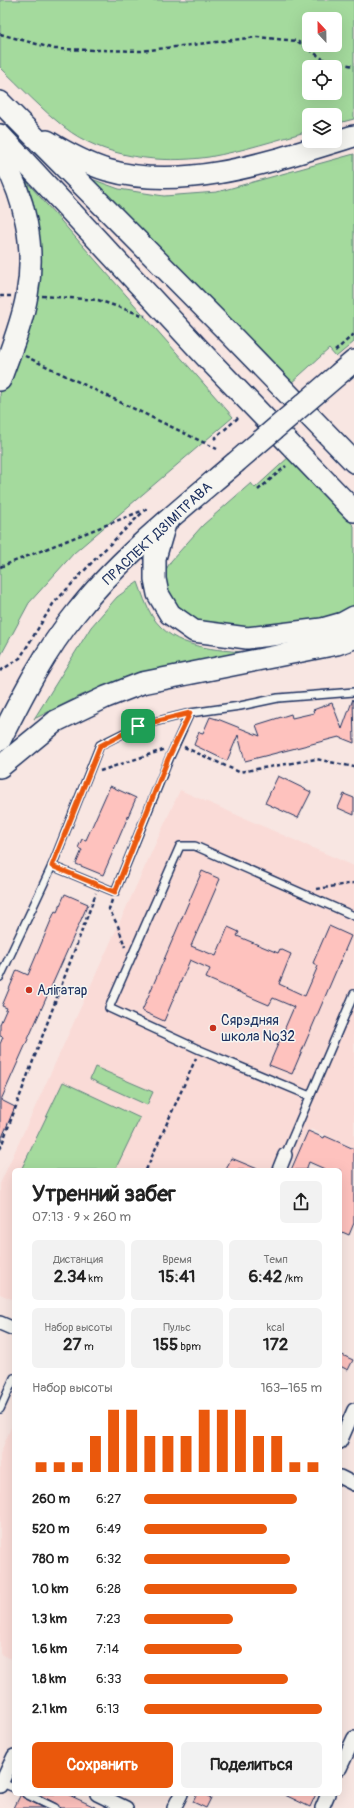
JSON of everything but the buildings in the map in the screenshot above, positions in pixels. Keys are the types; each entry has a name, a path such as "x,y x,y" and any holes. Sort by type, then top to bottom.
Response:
{"main road":[{"path":"0,102 232,336 354,462"},
{"path":"17,120 49,142 78,157 106,170 133,176 175,177 217,174 354,136"},
{"path":"0,135 208,359 354,511"},
{"path":"0,154 7,165 22,204 28,228 30,253 16,296 11,349 0,380"},
{"path":"208,359 232,336"},
{"name":"ПРАСПЕКТ ДЗІМІТРАВА","path":"0,740 17,706 53,644 76,612 105,580 166,521 348,366"},
{"path":"166,521 156,550 154,579 158,594 170,614 194,631 247,638 322,629 343,623 354,617"},
{"path":"0,767 56,721 106,697 142,683 337,644 354,638"}],"street":[{"path":"279,1168 285,1155"},
{"path":"0,1323 12,1328"},
{"path":"342,1437 354,1410"},
{"path":"342,1478 354,1484"},
{"path":"342,1764 354,1738"},
{"path":"1,1784 12,1760"},
{"path":"101,1796 126,1808"},
{"path":"174,1808 179,1796"},
{"path":"322,1808 327,1796"}],"lane":[{"path":"0,977 52,866 100,746 138,726 190,713 240,706 278,698 354,692"},
{"path":"52,866 115,892 168,759 190,713"},
{"path":"310,1096 200,1050 109,1008 180,846 195,846 354,916"},
{"path":"285,1155 354,994"},
{"path":"1,1405 12,1382"},
{"path":"1,1784 12,1787"},
{"path":"30,1796 55,1808"}],"path":[{"path":"0,34 55,49 140,51 257,37 297,41 326,61 354,66"},
{"path":"0,296 98,300 149,317"},
{"path":"334,351 354,334"},
{"path":"11,349 217,450"},
{"path":"214,439 240,416"},
{"path":"258,490 286,466"},
{"path":"0,567 147,508 98,556 53,604 20,658 0,671"},
{"path":"88,775 158,752 176,743 239,772 316,759 354,767"},
{"path":"298,892 354,883"},
{"path":"0,1149 99,885"},
{"path":"115,892 109,909 118,926 130,960"},
{"path":"147,1168 200,1050"}],"shaded area":[{"name":"Сярэдняя школа №32","path":"180,790 354,866 354,1148 311,1129 296,1160 278,1151 271,1168 12,1168 12,1299 0,1294 0,1184"},
{"path":"12,1425 12,1659 0,1654 0,1454"}],"green space":[{"path":"0,0 354,0 354,119 342,122 342,108 302,108 302,133 222,155 172,160 133,156 96,146 64,127 0,67"},
{"path":"354,154 354,342 336,357 329,349 290,384 86,177 119,189 164,196 217,192"},
{"path":"26,181 233,417 74,553 29,603 0,657 0,394 22,333 32,214"},
{"path":"290,456 354,526 354,607 316,625 221,633 181,615 167,589 164,573 171,561 203,525 251,483 255,488"},
{"path":"138,582 152,616 161,627 172,636 197,646 252,653 141,674 82,695 34,719 91,627 117,597"},
{"path":"95,1067 153,1092 147,1105 90,1079"},
{"path":"63,1082 140,1118 116,1168 22,1168"}],"place":[{"name":"Алігатар","path":"29,990"},
{"name":"Сярэдняя школа №32","path":"213,1028"}],"route":[{"path":"190,713 168,759 115,892 52,866 100,746 138,726 190,713"}]}
